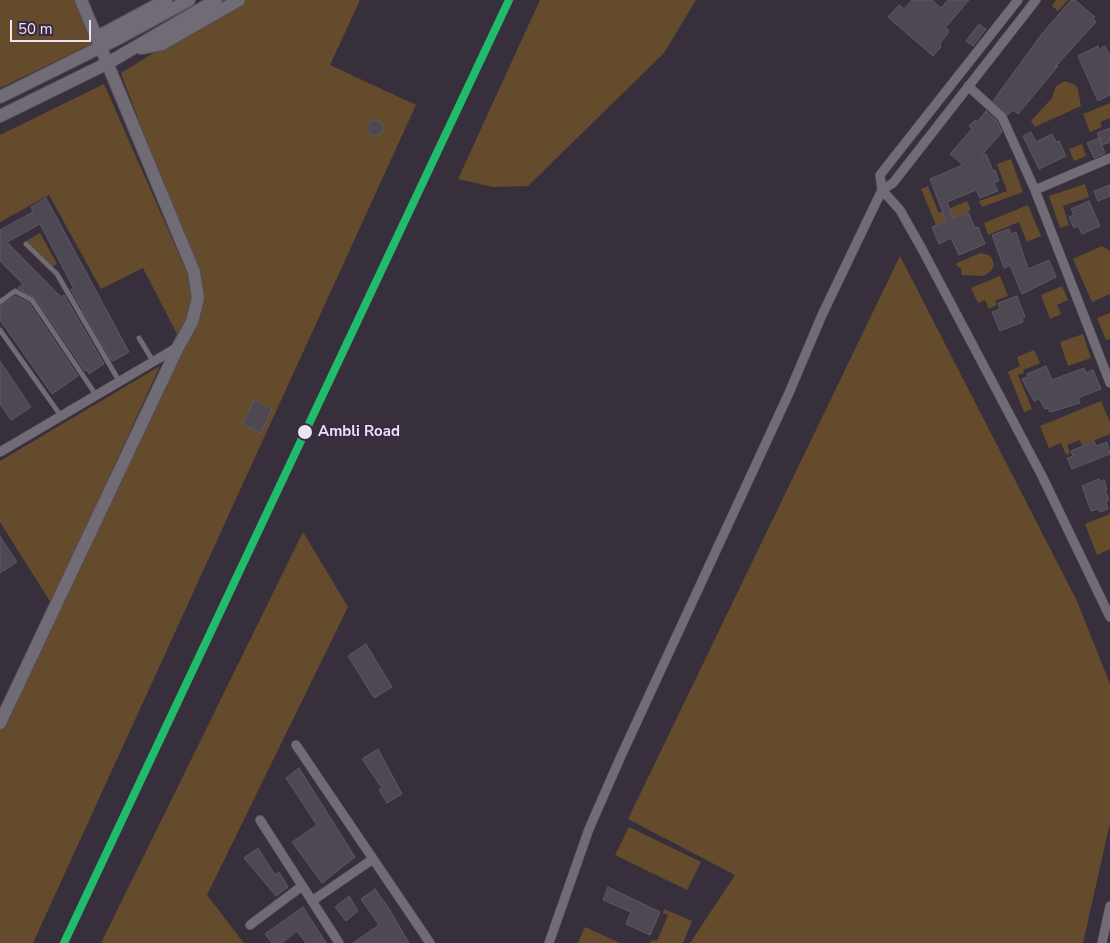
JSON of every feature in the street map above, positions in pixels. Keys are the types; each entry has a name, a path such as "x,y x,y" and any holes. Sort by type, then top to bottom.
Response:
{"street":[{"path":"0,723 178,347 192,322 198,298 194,272 81,0"},
{"path":"0,97 99,42 166,0"},
{"path":"99,42 123,36 189,0"},
{"path":"0,116 108,63 216,0"},
{"path":"133,49 162,44 239,0"},
{"path":"1018,0 880,175 882,190 900,210 922,249 1042,476 1109,612"},
{"path":"549,943 589,830 621,756 789,393 822,315 882,190 893,183 1036,0"},
{"path":"968,86 1002,117 1035,190 1110,383"},
{"path":"1035,190 1110,158"},
{"path":"0,452 119,380 178,347"},
{"path":"296,745 430,943"},
{"path":"260,820 339,943"},
{"path":"312,901 373,859"},
{"path":"250,925 302,886"},
{"path":"1102,943 1110,906"}],"lane":[{"path":"26,244 56,274 119,380"},
{"path":"0,302 16,291 32,300 96,395"},
{"path":"0,330 61,416"},
{"path":"139,338 153,361"}],"shaded area":[{"path":"0,0 75,0 94,43 0,88"},
{"path":"240,0 360,0 330,65 416,105 33,943 0,943 0,728 193,323 195,271 121,73"},
{"path":"540,0 696,0 664,53 528,186 493,187 458,179"},
{"path":"1056,0 1068,0 1058,11 1052,6"},
{"path":"1065,81 1075,85 1078,89 1081,106 1035,127 1031,121 1052,98 1056,86"},
{"path":"104,84 188,275 192,298 186,320 177,334 143,268 101,289 49,195 0,222 0,135"},
{"path":"1110,103 1110,118 1100,122 1102,127 1090,132 1083,114"},
{"path":"1082,144 1086,156 1074,161 1069,149"},
{"path":"1011,159 1023,192 982,207 979,201 1007,191 997,164"},
{"path":"1085,184 1089,197 1063,206 1069,225 1060,228 1049,196"},
{"path":"928,186 939,213 967,201 971,210 936,225 921,189"},
{"path":"1028,205 1041,236 1027,242 1019,222 988,235 984,223"},
{"path":"40,233 57,264 51,267 26,241"},
{"path":"1102,246 1110,251 1110,294 1092,302 1073,259"},
{"path":"980,253 989,255 992,258 994,265 991,271 984,276 962,275 961,269 955,264"},
{"path":"900,256 1077,601 1110,684 1110,823 1083,943 690,943 735,875 628,819"},
{"path":"1000,276 1008,296 995,301 997,305 989,309 985,300 978,303 971,288"},
{"path":"1062,286 1068,300 1057,305 1061,314 1050,319 1041,295"},
{"path":"1110,313 1110,339 1106,340 1097,318"},
{"path":"1083,334 1091,358 1068,366 1060,342"},
{"path":"1034,350 1040,363 1023,370 1024,373 1018,375 1032,409 1024,412 1008,372 1020,366 1017,357"},
{"path":"160,366 51,603 0,522 0,461"},
{"path":"1101,401 1110,422 1110,434 1082,445 1080,440 1067,445 1070,453 1066,455 1061,443 1049,448 1040,426"},
{"path":"1110,514 1110,549 1097,555 1085,524"},
{"path":"303,532 348,607 207,895 244,943 101,943"},
{"path":"629,827 701,862 687,890 615,855"},
{"path":"664,909 692,921 683,943 650,943 652,940 657,941 668,915 663,913"},
{"path":"585,927 620,943 578,943"}],"building":[{"path":"912,0 932,0 941,8 948,0 969,0 945,28 949,30 947,35 940,43 941,47 933,56 888,17 899,5 904,9"},
{"path":"1071,0 1075,0 1095,17 1093,19 1096,22 1055,67 1058,66 1018,114 1013,110 1008,115 993,101 1041,35"},
{"path":"979,24 986,29 973,46 966,41"},
{"path":"1098,46 1099,49 1105,46 1110,56 1110,95 1098,101 1078,56"},
{"path":"986,111 997,121 1002,132 981,156 986,154 993,171 995,170 999,181 994,183 998,191 980,198 976,190 947,202 953,218 968,212 975,228 978,227 985,244 959,255 951,238 939,244 932,227 946,221 930,179 963,165 950,154 972,129 969,126 975,120 977,122"},
{"path":"372,120 378,120 383,125 381,134 372,136 367,131 367,125"},
{"path":"1110,128 1110,142 1102,145 1097,133"},
{"path":"1031,132 1036,142 1052,134 1056,142 1059,141 1066,156 1039,169 1023,136"},
{"path":"1099,138 1105,153 1094,158 1087,143"},
{"path":"1110,185 1110,196 1098,201 1094,191"},
{"path":"46,198 129,352 113,361 111,360 71,290 73,287 40,224 7,242 61,297 64,295 104,364 89,374 87,370 85,371 35,298 18,288 23,284 0,261 0,230 33,212 31,207"},
{"path":"1089,201 1100,226 1082,234 1078,226 1074,228 1069,217 1074,215 1071,209"},
{"path":"1009,229 1011,234 1016,232 1028,269 1049,260 1056,277 1022,294 1010,265 1004,268 992,235"},
{"path":"15,296 29,303 78,376 52,394 0,320 0,306"},
{"path":"1017,296 1025,317 1022,318 1023,322 1000,331 992,312 1000,309 998,303"},
{"path":"0,361 31,407 11,420 0,404"},
{"path":"1046,366 1052,380 1084,368 1086,373 1093,370 1101,389 1078,398 1080,403 1050,412 1048,408 1045,409 1039,399 1034,401 1022,379 1028,377 1027,374"},
{"path":"254,400 272,409 261,433 243,424"},
{"path":"1094,441 1096,446 1107,442 1110,454 1072,469 1067,458 1073,456 1071,451"},
{"path":"1099,479 1100,482 1104,480 1109,500 1106,501 1108,509 1100,512 1099,509 1091,511 1082,486"},
{"path":"0,536 17,562 0,573"},
{"path":"366,644 392,687 374,698 348,656"},
{"path":"378,749 402,794 387,803 379,790 382,788 362,759"},
{"path":"299,768 355,857 322,883 292,842 317,825 286,778"},
{"path":"258,848 275,875 279,872 288,887 276,896 244,858"},
{"path":"608,887 660,912 650,935 626,924 631,912 603,900"},
{"path":"375,889 409,943 353,943 379,925 361,899"},
{"path":"349,896 358,911 346,921 335,907"},
{"path":"303,907 326,943 306,943 297,931 282,943 272,943 265,934"}],"transit line":[{"path":"64,943 509,0"}],"place":[{"name":"Ambli Road","path":"305,432"}]}
